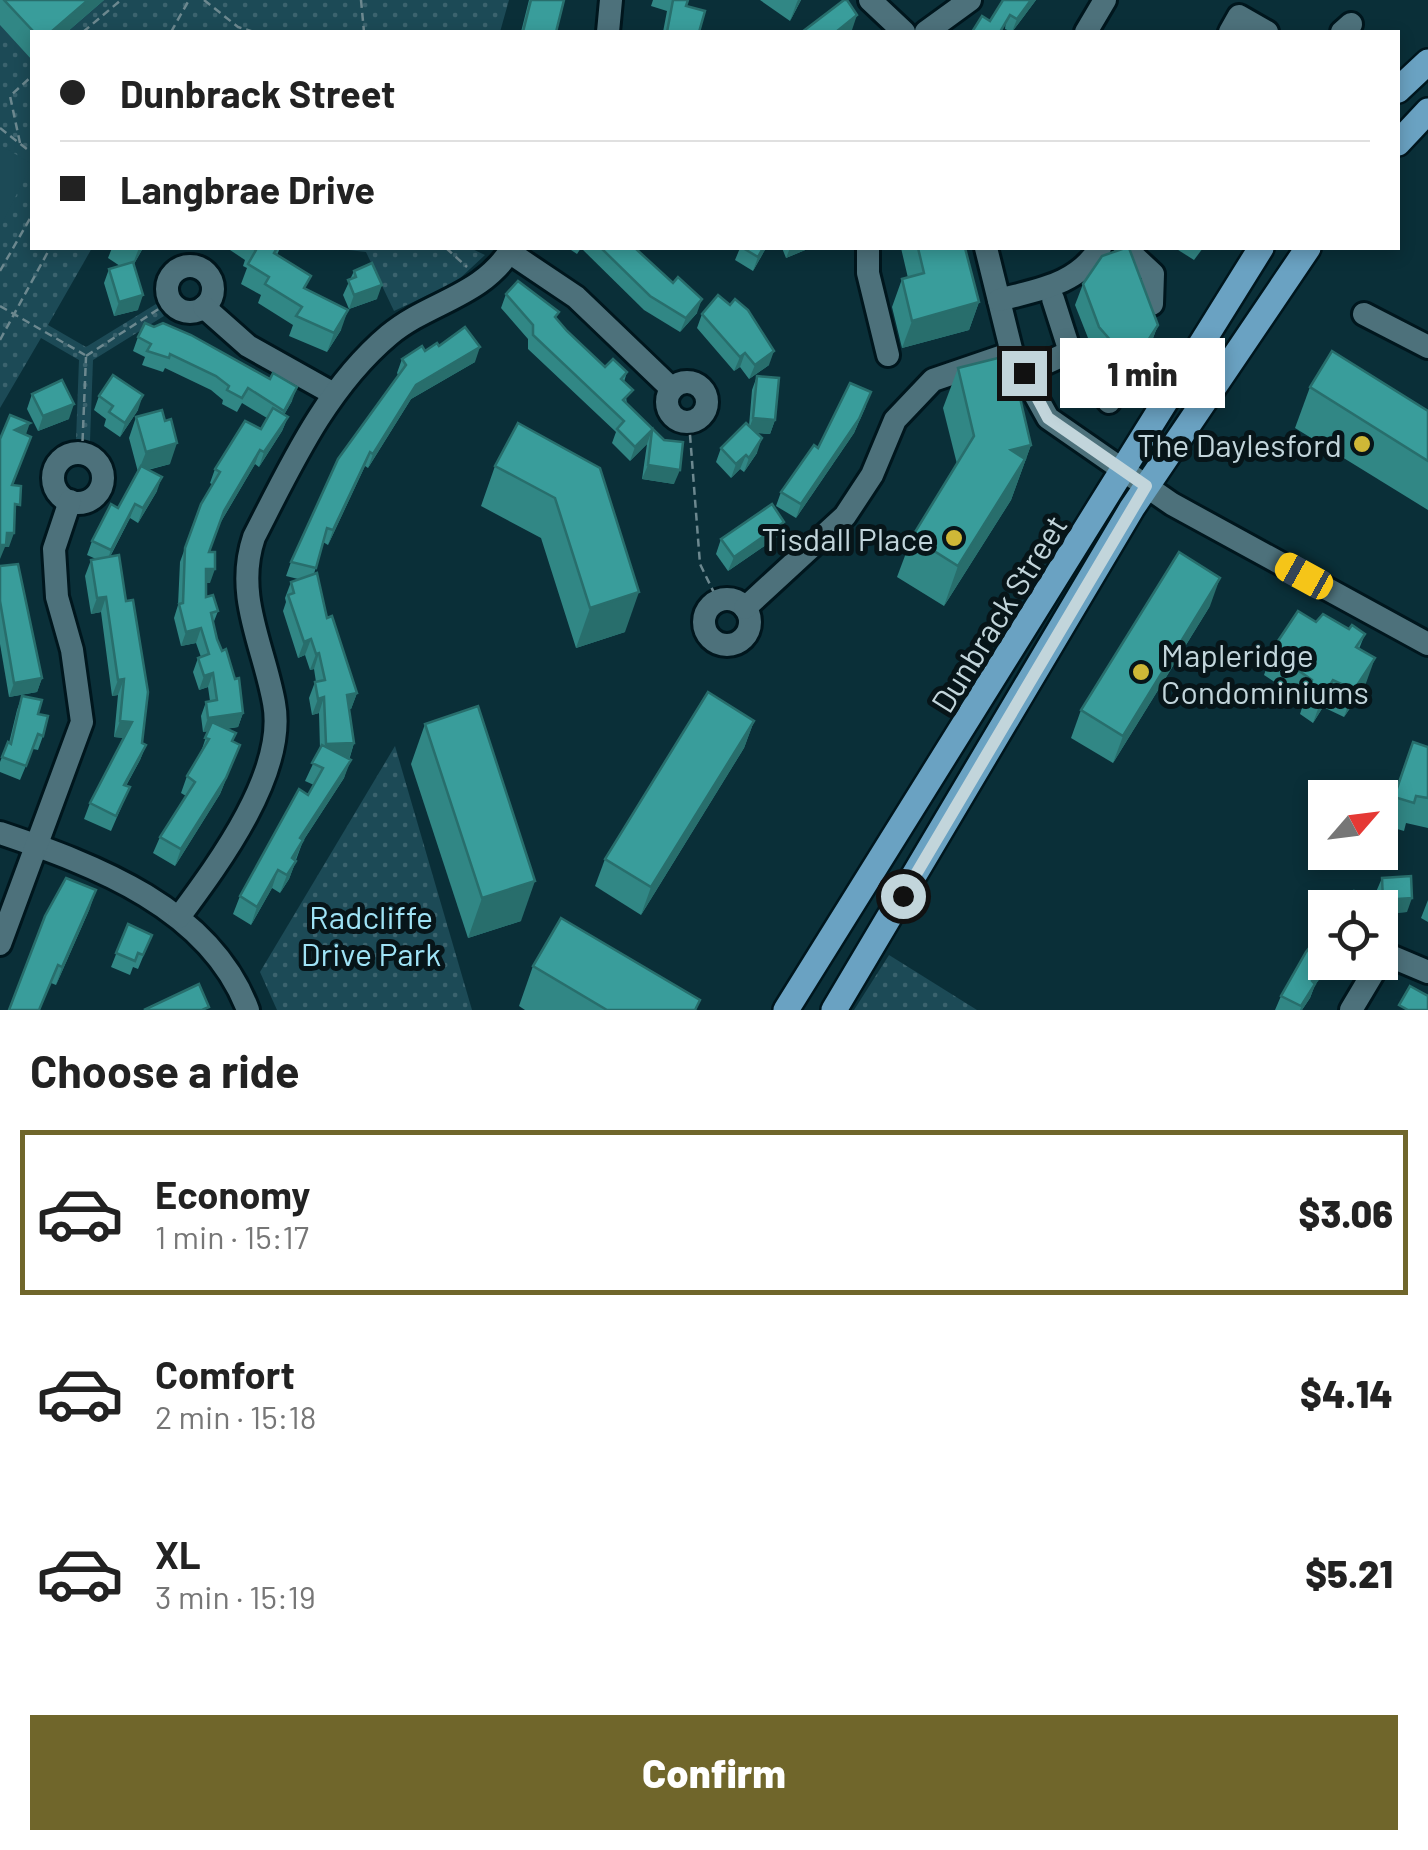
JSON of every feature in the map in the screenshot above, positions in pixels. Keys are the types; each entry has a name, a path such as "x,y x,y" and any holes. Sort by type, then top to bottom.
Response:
{"main road":[{"path":"1400,88 1428,62"},
{"path":"1400,141 1428,111"},
{"name":"Dunbrack Street","path":"786,1010 1260,250"},
{"name":"Dunbrack Street","path":"834,1010 1146,486 1307,250"}],"street":[{"path":"608,30 611,0"},
{"path":"870,0 902,30"},
{"path":"929,30 970,0"},
{"path":"1087,30 1106,0"},
{"path":"1231,30 1239,16 1264,30"},
{"path":"179,917 206,881 267,774 275,742 275,705 250,616 247,559 332,394 391,333 483,282 511,250 576,296 672,390"},
{"path":"868,250 868,274 888,355"},
{"path":"986,250 1018,363 1048,418 1146,486 1428,644"},
{"path":"999,300 1061,284 1088,267 1099,250"},
{"path":"1128,250 1153,274 1152,304"},
{"path":"194,266 211,280 212,295 204,308 190,312 171,301 167,287 173,273 194,266"},
{"path":"1053,299 1070,352 1110,402"},
{"path":"204,308 248,346 332,394"},
{"path":"1364,314 1428,347"},
{"path":"745,608 845,516 872,476 896,420 933,380 1070,352"},
{"path":"689,382 704,393 704,412 689,422 671,414 667,402 672,390 689,382"},
{"path":"82,454 96,461 102,484 86,502 70,502 57,492 53,476 66,456 82,454"},
{"path":"0,944 82,722 72,650 57,597 54,549 70,502"},
{"path":"732,600 745,608 750,620 747,634 736,643 723,645 711,639 704,626 707,612 718,601 732,600"},
{"path":"0,833 123,884 179,917 229,973 248,1010"},
{"path":"1351,1010 1379,963 1390,956 1428,972"}],"path":[{"path":"85,30 121,0"},
{"path":"172,30 189,0"},
{"path":"204,0 246,30"},
{"path":"362,0 364,30"},
{"path":"20,143 10,96 30,78"},
{"path":"0,128 30,151"},
{"path":"0,272 30,220"},
{"path":"0,340 49,250"},
{"path":"448,250 483,282"},
{"path":"86,356 171,301"},
{"path":"0,306 86,356"},
{"path":"82,454 86,356"},
{"path":"689,422 700,564 718,601"}],"green space":[{"path":"0,0 509,0 501,30 30,30 30,250 91,250 48,325 86,347 156,304 164,316 93,360 90,441 76,440 79,360 41,338 0,408"},
{"path":"0,145 30,163 30,168 0,227"},
{"path":"348,250 474,250 485,255 456,282 394,311 366,252"},
{"name":"Radcliffe Drive Park","path":"395,746 472,1010 277,1010 260,972"},
{"path":"889,955 977,1010 854,1010"}],"building":[{"path":"4,0 88,0 53,30 32,30"},
{"path":"531,0 564,0 556,30 524,30"},
{"path":"673,0 688,0 686,6 705,11 700,30 667,30"},
{"path":"844,0 857,15 838,30 805,30"},
{"path":"1003,0 1031,0 1017,19 1010,15 1001,30 973,30 982,16 990,21"},
{"path":"256,250 276,250 274,253 311,276 304,288 348,310 334,333 296,316 302,307 265,284 269,277 248,264"},
{"path":"603,250 637,250 673,283 678,277 702,299 686,318 650,296"},
{"path":"918,250 966,250 979,302 912,321 902,279 924,273"},
{"path":"1130,250 1158,325 1132,365 1099,327 1083,284 1102,256"},
{"path":"133,262 143,295 119,302 109,269"},
{"path":"372,263 382,285 354,295 348,280 356,277 354,271"},
{"path":"518,281 559,312 555,317 605,367 613,359 627,372 621,379 633,390 623,400 664,440 683,442 680,470 648,465 652,430 635,447 617,429 624,421 533,335 533,325 506,294"},
{"path":"718,295 730,305 735,299 748,310 774,351 755,365 745,353 740,357 702,314"},
{"path":"145,323 154,327 163,323 270,379 273,373 297,387 284,411 248,388 242,398 227,390 229,386 216,376 170,354 169,358 147,351 151,344 138,337"},
{"path":"465,327 480,347 416,385 373,454 370,452 333,530 327,528 316,568 291,562 338,459 406,365 402,359 422,346 425,351 437,343 439,346"},
{"path":"1332,351 1428,411 1428,461 1310,387"},
{"name":"Tisdall Place","path":"1010,355 1031,445 1011,450 1025,459 958,566 912,537 974,436 958,368"},
{"path":"113,375 143,395 125,423 109,412 113,406 99,396"},
{"path":"757,376 779,378 775,420 753,418"},
{"path":"62,380 74,404 43,416 32,394"},
{"path":"850,383 871,392 859,419 801,504 781,492 814,445 818,448"},
{"path":"273,408 288,417 264,452 260,450 224,511 209,552 215,552 215,569 206,569 206,597 213,595 218,611 211,613 217,639 222,651 226,649 235,679 239,678 243,713 208,718 206,702 217,700 213,673 204,676 198,658 209,654 201,628 186,632 179,604 183,603 185,548 201,504 220,472 215,469 245,421 261,429"},
{"path":"162,410 165,421 171,419 177,443 146,452 136,417"},
{"path":"10,415 30,423 15,430 31,437 12,485 21,486 20,505 15,504 14,533 7,533 6,545 0,545 0,439"},
{"path":"518,423 600,468 639,592 590,608 555,498 495,466"},
{"path":"746,423 762,438 749,458 746,455 736,464 721,448"},
{"path":"141,466 162,477 143,508 135,504 111,550 92,541 111,504 118,508"},
{"path":"772,504 784,522 734,557 721,539"},
{"name":"Mapleridge Condominiums","path":"1179,552 1220,578 1123,736 1081,710"},
{"path":"119,555 126,601 133,600 148,692 142,743 146,745 124,785 130,787 116,816 90,803 132,722 120,721 124,679 118,680 106,597 97,598 91,560"},
{"path":"18,564 42,678 14,683 0,601 0,566"},
{"path":"317,573 327,618 332,616 357,693 347,695 354,743 326,744 324,697 318,699 315,682 325,680 319,653 316,654 311,639 304,642 288,595 294,593 291,582"},
{"path":"1298,611 1316,622 1323,614 1365,634 1356,647 1375,658 1354,690 1333,680 1323,695 1310,686 1312,680 1292,666 1294,660 1274,647"},
{"path":"708,692 754,721 651,887 605,859"},
{"path":"22,696 42,700 38,714 48,716 43,736 38,734 26,766 2,757 8,742 11,744"},
{"path":"478,706 535,881 482,898 425,724"},
{"path":"212,722 236,733 232,741 240,745 226,778 181,849 160,837 195,782 187,776 209,739 205,738"},
{"path":"1413,742 1428,747 1428,798 1416,796 1414,803 1398,798 1398,785"},
{"path":"322,745 351,760 300,838 303,840 292,858 296,861 287,875 278,870 257,907 240,896 299,789 308,795 323,768 312,763"},
{"path":"1411,876 1412,898 1398,899 1398,890 1383,890 1382,878"},
{"path":"66,878 96,890 39,1010 9,1010 45,916"},
{"path":"561,918 700,1000 695,1010 607,1010 533,966"},
{"path":"128,924 152,935 143,955 138,953 135,961 116,953"},
{"path":"1308,949 1308,980 1315,984 1301,1006 1281,996"},
{"path":"199,984 209,1007 144,1010"},
{"path":"1410,986 1428,996 1428,1010 1408,1010 1399,1005"}],"place":[{"name":"The Daylesford","path":"1362,444"},
{"name":"Tisdall Place","path":"954,538"},
{"name":"Mapleridge Condominiums","path":"1141,672"}],"route":[{"path":"903,896 1146,486 1048,418 1024,373"}]}
